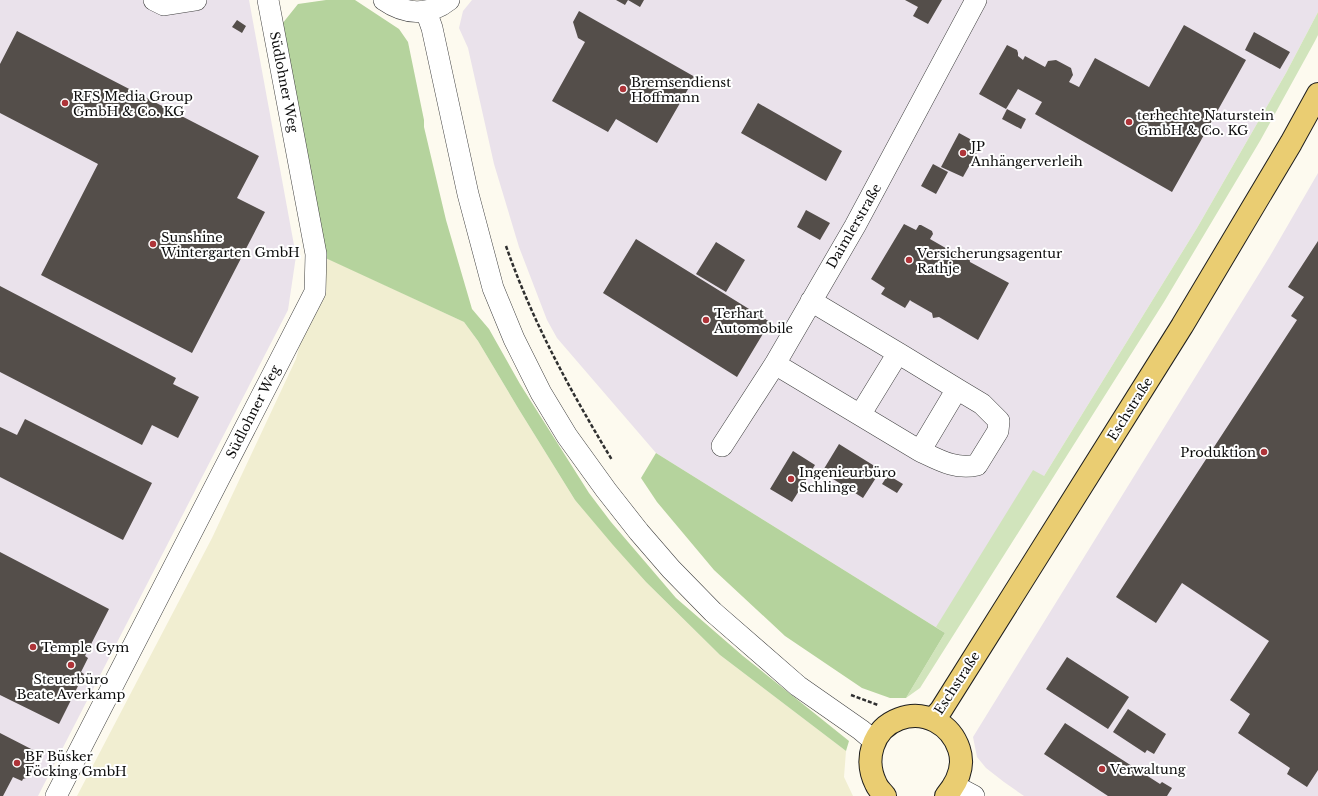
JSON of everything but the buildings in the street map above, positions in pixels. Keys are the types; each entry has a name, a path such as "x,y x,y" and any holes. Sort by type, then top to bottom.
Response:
{"main road":[{"name":"Eschstraße","path":"933,719 941,710 1182,326 1291,143 1318,94"},
{"path":"885,796 876,786 870,772 870,756 874,741 884,728 899,719 916,716 933,719 947,728 956,740 961,755 960,772 950,791"}],"street":[{"path":"154,0 164,5 196,0"},
{"name":"Südlohner Weg","path":"56,796 315,292 316,254 268,0"},
{"path":"384,0 394,7 410,12 426,11 442,5 449,0"},
{"name":"Daimlerstraße","path":"722,446 775,364 886,170 976,0"},
{"path":"426,11 432,28 468,194 493,288 514,339 541,393 567,436 606,490 671,569 714,612 798,686 861,730 874,741"},
{"path":"775,364 920,451 947,464 967,468 977,465 998,431 1000,421 982,404 811,301"},
{"path":"860,415 898,353"},
{"path":"920,451 958,389"},
{"path":"950,791 974,796"}],"path":[{"path":"504,241 514,271 536,323 563,377 616,465"},
{"path":"846,692 881,706"}],"shaded area":[{"path":"0,0 249,0 296,256 288,310 38,796 0,796"},
{"path":"472,0 1318,0 1318,12 1286,73 1197,228 945,633 656,453 557,338 547,320 519,247 494,164 468,48 459,28 463,11"},
{"path":"1318,173 1318,796 1024,796 986,768 977,757 973,737 1270,256"},
{"path":"327,258 464,322 478,341 575,500 646,582 720,655 846,751 844,777 853,796 77,796 212,538 296,359 307,317 316,259"}],"green space":[{"path":"326,0 355,0 399,29 408,42 424,120 424,127 446,220 472,309 489,329 520,384 589,493 611,522 676,598 743,656 849,741 846,751 720,655 646,582 613,545 575,500 478,341 464,322 319,255 282,24 298,4"},
{"path":"1318,12 1318,35 1315,41 1260,141 1164,302 920,688 906,698 945,633 936,627 1033,470 1044,476 1197,228 1286,73"},
{"path":"656,453 945,633 906,698 890,698 862,688 785,636 714,570 657,502 641,478"}],"place":[{"name":"Bremsendienst Hoffmann","path":"623,89"},
{"name":"RFS Media Group GmbH & Co. KG","path":"65,103"},
{"name":"terhechte Naturstein GmbH & Co. KG","path":"1129,122"},
{"name":"JP Anhängerverleih","path":"963,153"},
{"name":"Sunshine Wintergarten GmbH","path":"153,244"},
{"name":"Versicherungsagentur Rathje","path":"909,260"},
{"name":"Terhart Automobile","path":"706,320"},
{"name":"Produktion","path":"1264,452"},
{"name":"Ingenieurbüro Schlinge","path":"791,479"},
{"name":"Temple Gym","path":"33,647"},
{"name":"Steuerbüro Beate Averkamp","path":"71,665"},
{"name":"BF Büsker Föcking GmbH","path":"17,763"},
{"name":"Verwaltung","path":"1102,769"}]}
